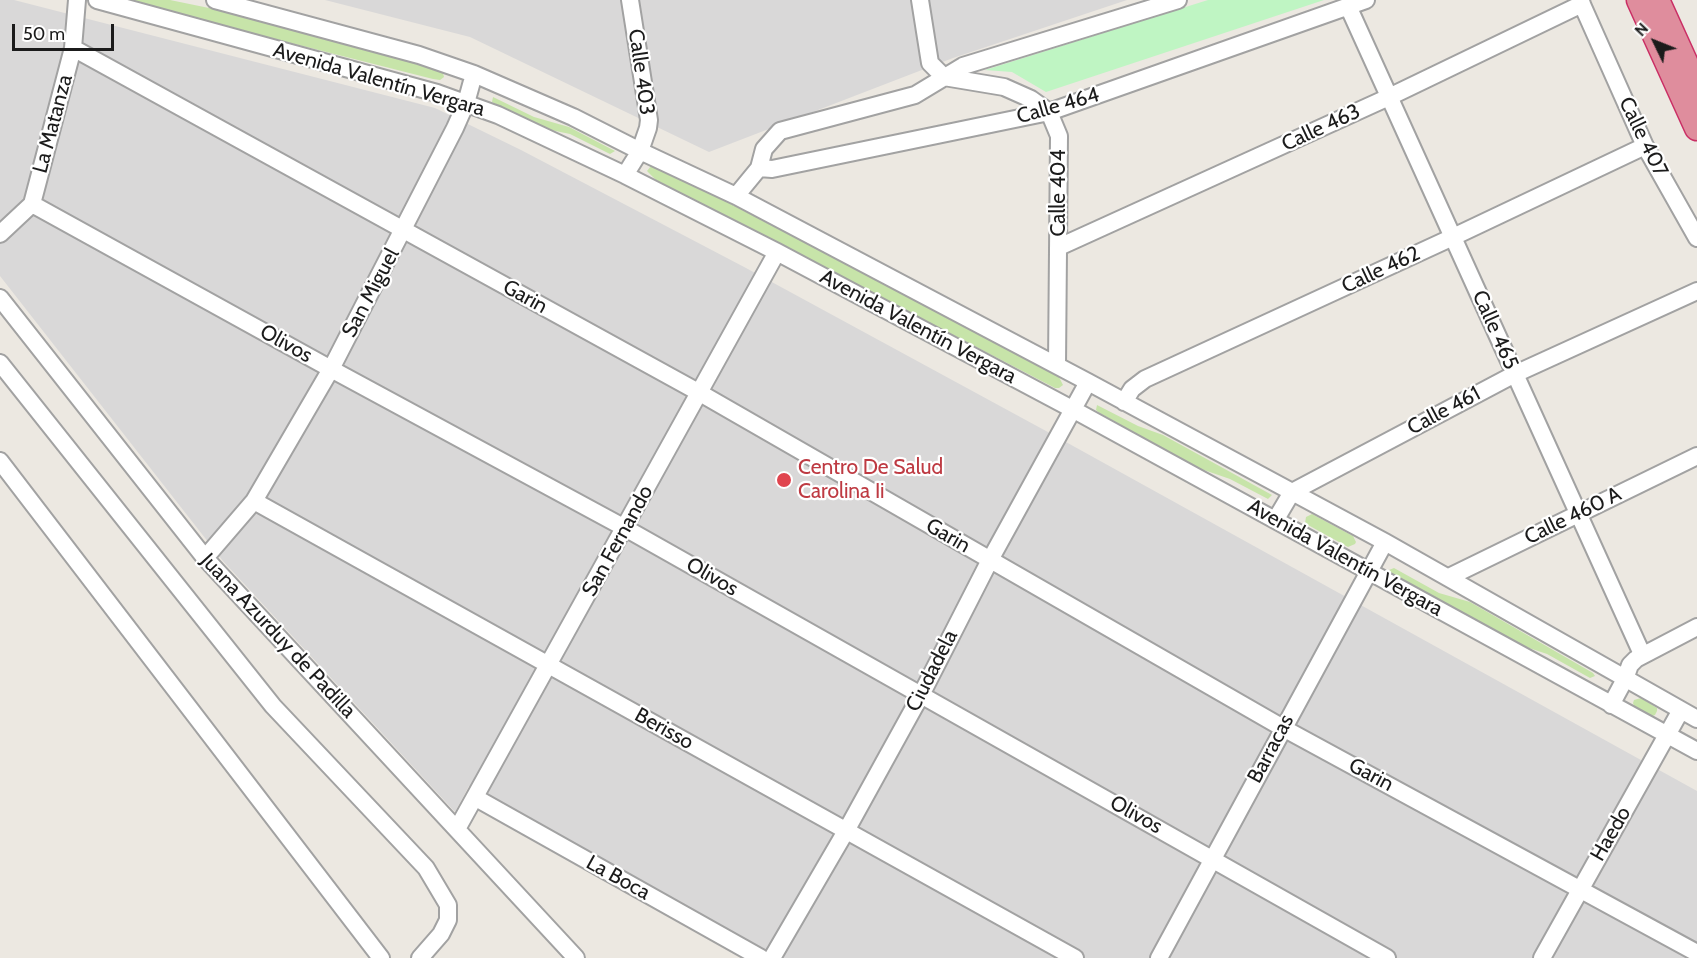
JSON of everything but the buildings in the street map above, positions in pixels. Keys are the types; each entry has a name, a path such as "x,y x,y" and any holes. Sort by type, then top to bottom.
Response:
{"highway":[{"path":"1639,0 1697,128"},
{"path":"1657,0 1697,88"}],"street":[{"name":"La Matanza","path":"32,204 73,48 77,0"},
{"name":"Avenida Valentín Vergara","path":"97,0 436,93 498,115 625,175 777,252 1276,519 1697,751"},
{"name":"Avenida Valentín Vergara","path":"215,0 419,55 474,75 573,117 736,196 1385,542 1697,719"},
{"name":"Calle 403","path":"625,175 640,151 648,128 649,115 630,0"},
{"path":"920,0 930,63 944,78 1005,87 1031,99 1049,112"},
{"name":"Calle 464","path":"759,168 772,169 1049,112 1350,3 1366,0"},
{"path":"736,196 759,168 764,149 780,131 915,95 963,66 1173,1"},
{"name":"Calle 463","path":"1059,247 1389,97 1581,2"},
{"name":"Calle 407","path":"1581,2 1645,146 1697,238"},
{"name":"Calle 465","path":"1350,3 1389,97 1642,654"},
{"name":"Garin","path":"73,48 700,393 1283,728 1697,953"},
{"name":"San Miguel","path":"205,558 254,501 331,369 466,103 474,75"},
{"name":"Calle 404","path":"1049,112 1059,136 1056,365"},
{"name":"Calle 462","path":"1124,402 1132,389 1145,379 1645,146"},
{"path":"0,234 32,204"},
{"name":"Olivos","path":"32,204 625,528 1387,958"},
{"name":"San Fernando","path":"457,829 777,252"},
{"name":"Calle 461","path":"1292,492 1515,374 1697,291"},
{"name":"Juana Azurduy de Padilla","path":"0,298 205,558 576,958"},
{"path":"0,363 273,706 426,868 448,905 448,920 441,934 420,958"},
{"name":"Ciudadela","path":"772,958 921,695 990,560 1088,382"},
{"name":"Calle 460 A","path":"1449,578 1578,512 1697,456"},
{"path":"0,461 381,958"},
{"path":"1276,519 1292,492"},
{"name":"Berisso","path":"254,501 1075,958"},
{"name":"Barracas","path":"1159,958 1385,542"},
{"path":"1611,705 1630,665 1642,654 1697,627"},
{"name":"Haedo","path":"1542,958 1681,710"},
{"name":"La Boca","path":"476,798 761,958"}],"shaded area":[{"path":"0,0 14,0 435,108 521,150 746,268 1697,791 1697,958 777,958 469,786 455,812 223,561 0,276"},
{"path":"325,0 1127,0 953,58 709,152 470,37"}],"green space":[{"path":"121,0 170,0 209,8 438,67 442,69 444,77 440,80 433,79"},
{"path":"1208,0 1324,0 1046,92 1012,72 985,70"},
{"path":"493,97 534,117 569,127 615,151 610,154 570,134 546,129 492,102"},
{"path":"651,166 662,168 1058,375 1063,385 1055,388 656,180 647,171"},
{"path":"1097,405 1138,426 1163,435 1272,495 1268,499 1230,479 1201,469 1098,412"},
{"path":"1312,514 1353,536 1355,544 1348,547 1305,523 1306,517"},
{"path":"1394,568 1439,593 1470,602 1595,676 1590,678 1547,654 1523,646 1392,574 1389,570"},
{"path":"1641,698 1657,708 1655,715 1650,717 1635,709 1634,700"}],"place":[{"name":"Centro De Salud Carolina Ii","path":"784,480"}]}
